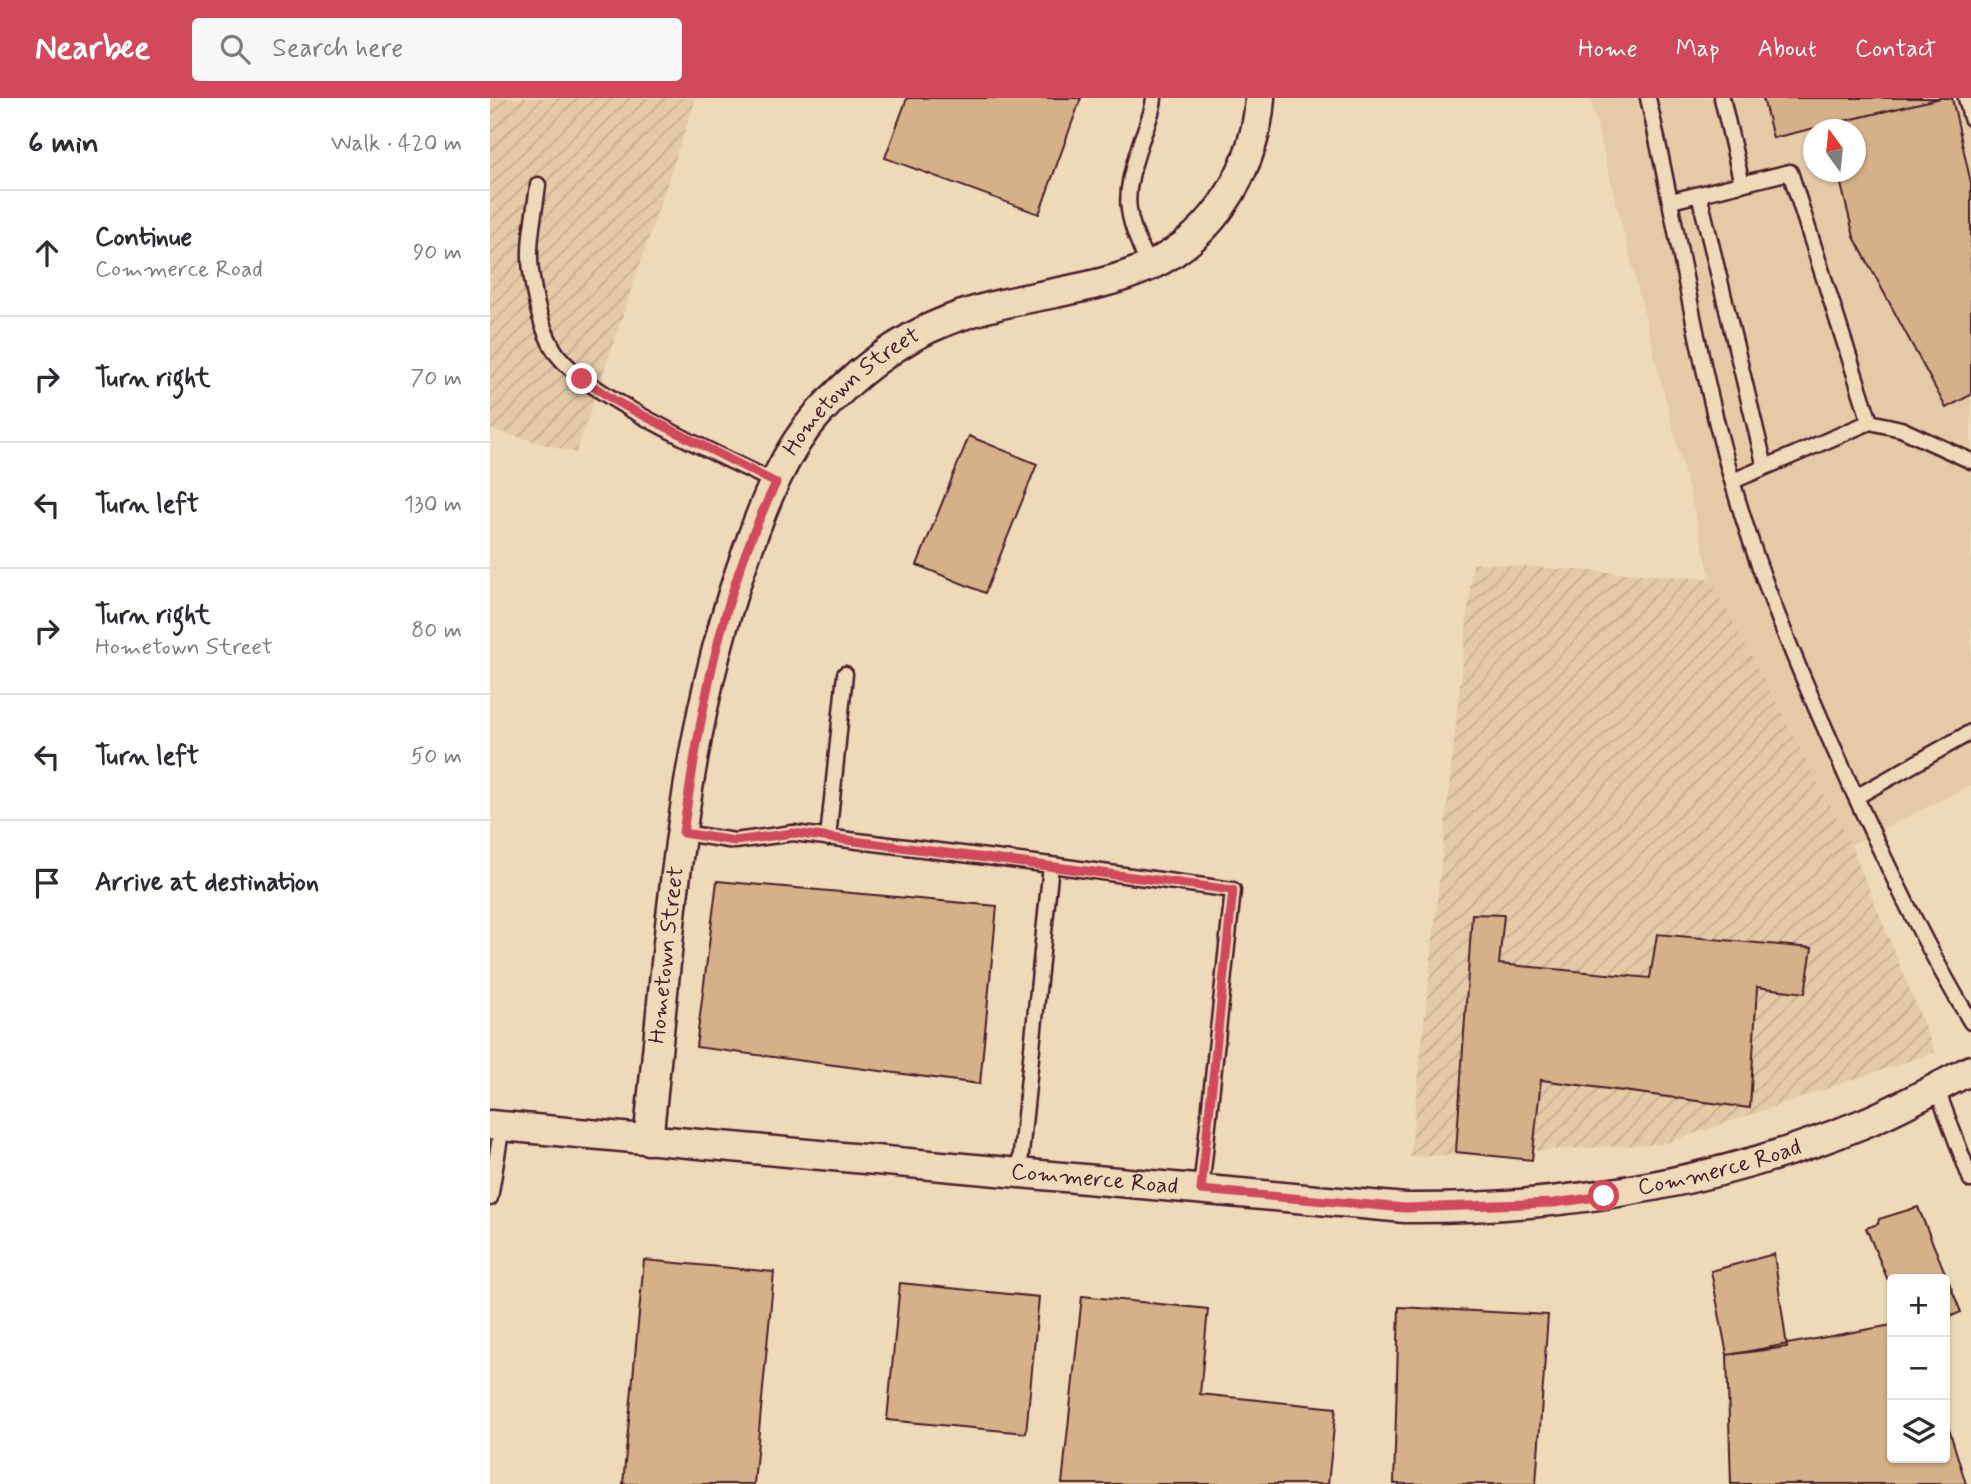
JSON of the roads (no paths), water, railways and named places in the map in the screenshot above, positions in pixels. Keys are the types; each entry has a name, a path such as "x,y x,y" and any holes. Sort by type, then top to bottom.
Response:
{"street":[{"name":"Hometown Street","path":"648,1140 683,833 712,662 733,590 776,483 814,418 848,383 891,350 942,322 988,306 1130,275 1149,267 1193,240 1219,211 1240,176 1252,145 1259,98"},
{"name":"Commerce Road","path":"496,1125 1405,1208 1554,1203 1604,1196 1695,1177 1797,1149 1864,1124 1971,1070"}],"lane":[{"path":"1149,267 1131,226 1126,202 1129,180 1153,98"},
{"path":"1648,98 1708,383 1733,481 1773,605 1895,880 1971,1022"},
{"path":"1722,98 1742,184"},
{"path":"1966,98 1971,118"},
{"path":"1671,201 1790,172 1870,422"},
{"path":"538,185 530,268 541,319 554,350 582,379 617,402 776,483"},
{"path":"1699,194 1765,467"},
{"path":"1733,481 1870,422 1901,429 1971,461"},
{"path":"828,838 845,674"},
{"path":"1856,797 1971,732"},
{"path":"683,833 735,841 793,833 1233,890 1201,1190"},
{"path":"1019,1173 1051,865"},
{"path":"1936,1087 1971,1180"},
{"path":"490,1198 496,1125"}]}
